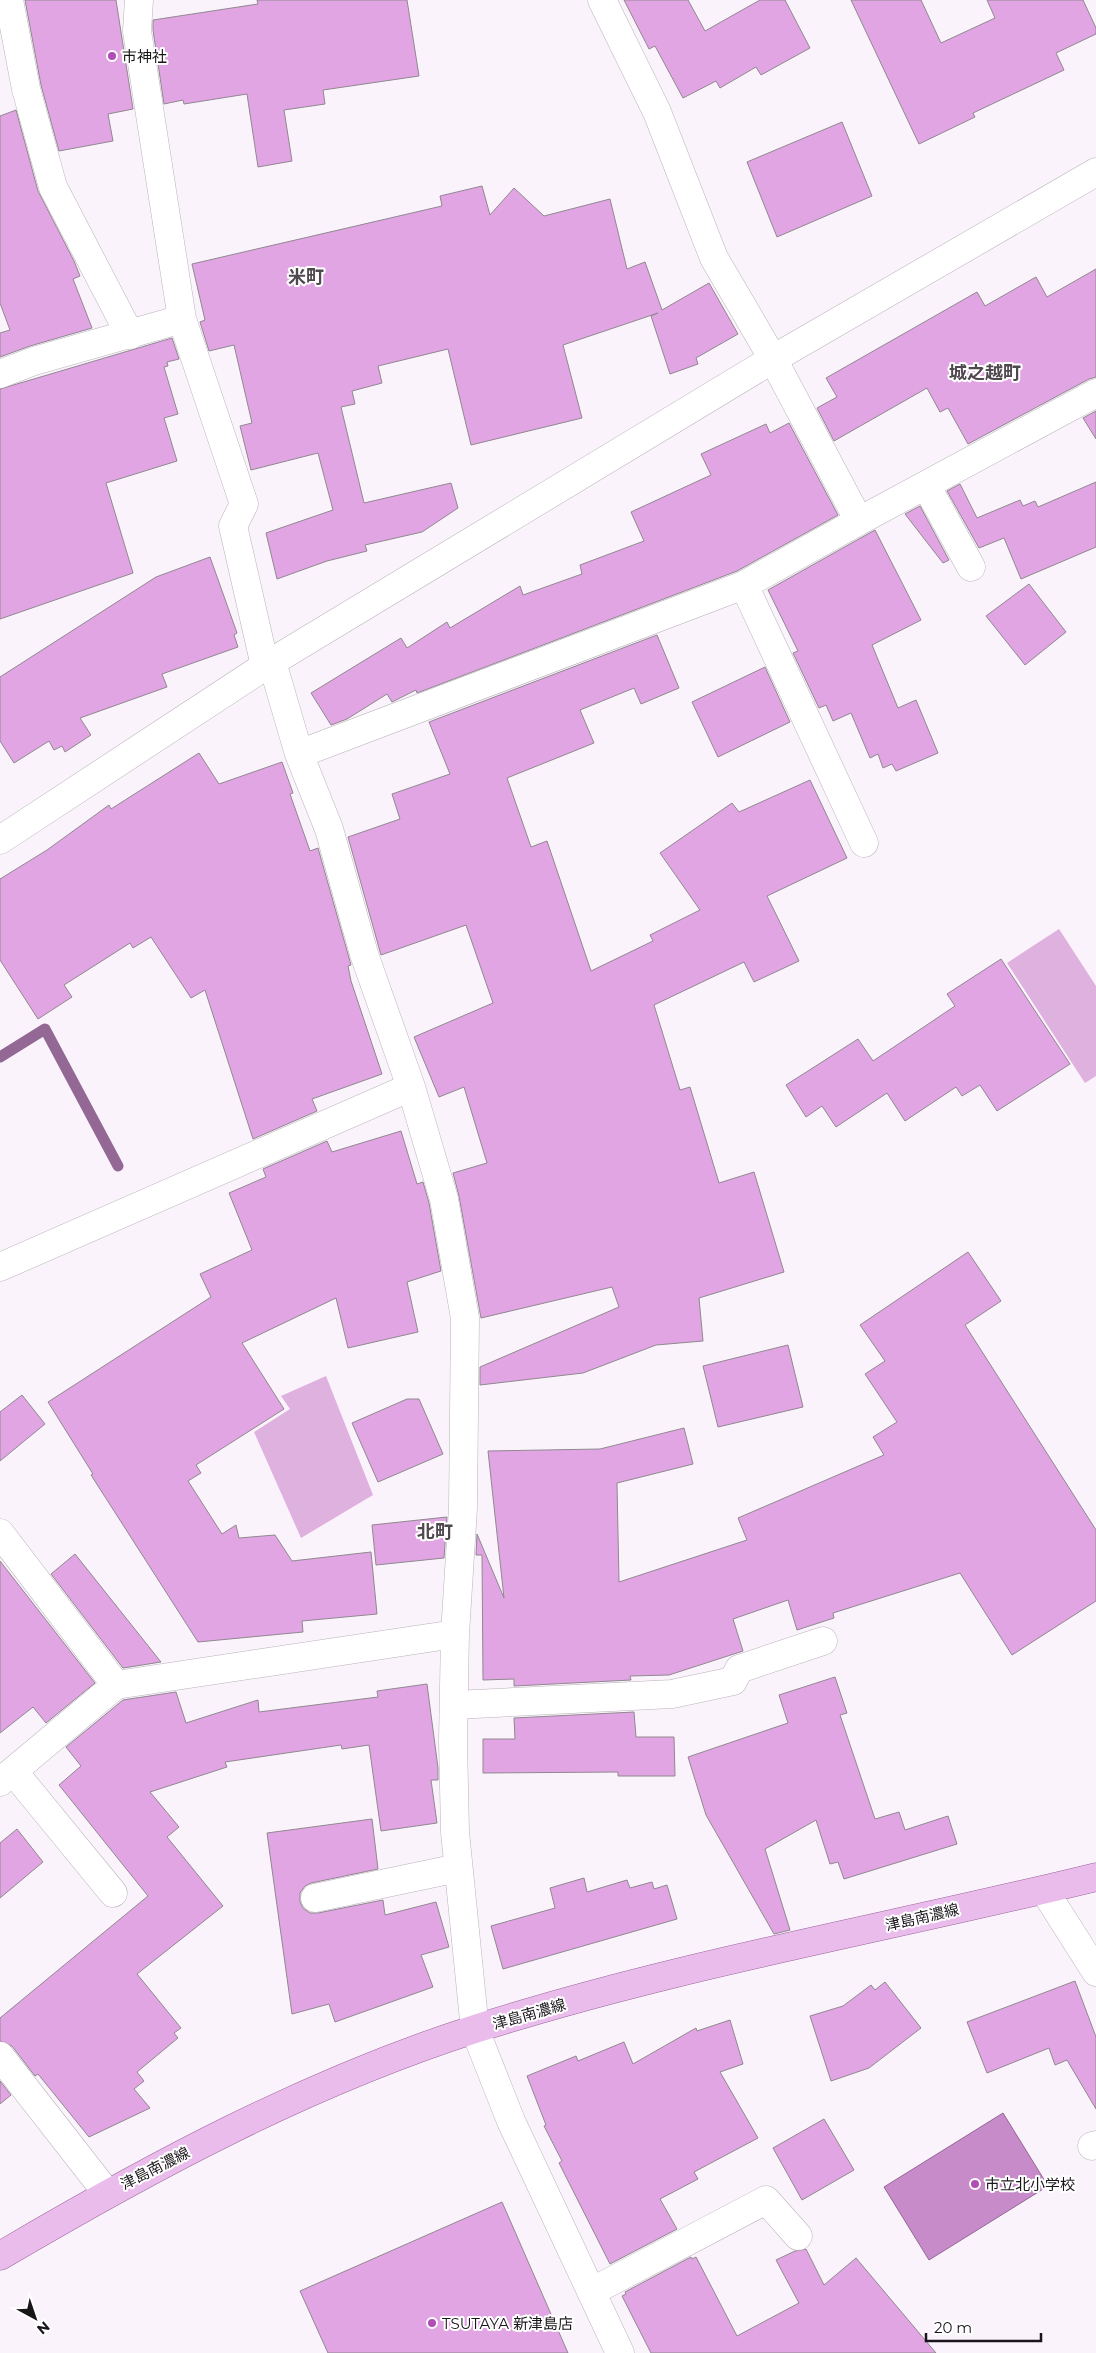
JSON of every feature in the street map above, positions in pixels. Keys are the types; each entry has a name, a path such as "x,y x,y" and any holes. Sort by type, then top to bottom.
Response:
{"main road":[{"name":"津島南濃線","path":"0,2256 107,2193 265,2112 354,2074 475,2030 686,1970 1096,1877"}],"street":[{"path":"9,0 26,89 53,187 130,334"},
{"path":"139,0 137,32 182,319 244,504 234,526 269,664 299,754 329,829 364,954 410,1087 444,1199 465,1318 463,1508 455,1634 455,1832 475,2030 511,2121 620,2353"},
{"path":"602,0 657,112 714,258 773,359 859,521"},
{"path":"0,840 269,664 773,359 1096,172"},
{"path":"0,374 34,361 182,319"},
{"path":"299,754 744,585 1096,393"},
{"path":"926,485 971,567"},
{"path":"744,585 864,843"},
{"path":"0,1267 410,1087"},
{"path":"0,1533 116,1685"},
{"path":"113,1893 7,1777 116,1685 455,1634"},
{"path":"454,1705 672,1694 733,1681 739,1670 823,1641"},
{"path":"315,1898 458,1868"},
{"path":"1044,1890 1096,1972"},
{"path":"0,2056 107,2193"},
{"path":"591,2292 766,2200 798,2236"}],"shaded area":[{"path":"1059,929 1096,986 1096,1076 1085,1083 1007,963"},
{"path":"326,1376 373,1495 301,1538 254,1432 290,1409 281,1396"},
{"path":"1003,2113 1048,2186 929,2260 884,2187"}],"building":[{"path":"25,0 116,0 133,109 108,114 113,141 59,151 41,85"},
{"path":"257,0 407,0 419,76 323,90 325,104 284,110 292,161 258,167 247,94 184,104 183,100 164,104 153,30 153,20 258,4"},
{"path":"624,0 688,0 705,31 760,0 785,0 810,48 761,75 756,67 720,88 716,81 683,98 655,46 649,49"},
{"path":"851,0 921,0 941,43 995,18 987,0 1083,0 1096,28 1096,34 1056,53 1064,70 973,113 975,117 919,144"},
{"path":"16,110 38,191 80,276 73,279 92,328 0,357 0,333 10,330 0,303 0,116"},
{"path":"842,122 872,196 777,237 747,162"},
{"path":"482,186 490,215 514,188 544,216 610,199 627,269 645,262 662,310 709,283 738,334 696,358 698,364 670,374 651,316 658,313 563,345 582,418 471,445 448,349 378,366 382,383 352,391 355,404 341,407 364,503 451,483 458,508 422,532 365,545 367,551 327,561 277,579 266,533 333,510 318,453 251,470 240,426 252,423 234,345 209,351 200,322 205,320 192,264 442,206 440,196"},
{"path":"1096,269 1096,377 968,444 948,408 940,412 927,388 834,441 817,408 837,397 826,378 977,292 985,306 1036,277 1047,297"},
{"path":"172,338 179,359 167,362 168,366 164,367 178,414 164,418 177,461 106,483 133,573 0,619 0,389"},
{"path":"1096,411 1096,439 1083,418"},
{"path":"789,423 838,515 737,571 417,693 416,690 392,702 387,694 347,719 331,725 311,693 401,638 407,648 447,622 450,628 520,586 523,595 582,574 580,565 644,541 631,512 711,475 701,454 766,424 770,433"},
{"path":"1096,482 1096,547 1021,579 1004,538 979,548 947,491 960,484 977,518 1020,500 1023,506 1035,501 1038,507"},
{"path":"920,506 949,560 943,563 905,514"},
{"path":"875,530 921,620 872,645 898,708 916,700 938,753 896,771 892,764 883,768 878,754 870,758 851,713 833,721 826,705 819,708 793,653 798,651 768,590"},
{"path":"210,557 237,633 234,635 238,647 162,674 167,687 80,718 91,735 65,752 62,746 54,750 49,741 14,763 0,741 0,677 156,577"},
{"path":"1029,584 1066,632 1025,665 986,616"},
{"path":"657,635 679,688 641,704 634,688 580,710 594,743 507,778 531,847 547,841 591,971 653,941 650,935 700,910 660,853 732,803 739,812 810,780 847,858 767,896 799,961 754,982 744,962 654,1005 680,1090 690,1087 719,1183 754,1172 784,1272 699,1298 703,1341 656,1345 583,1373 480,1385 480,1367 619,1307 612,1287 481,1318 459,1196 453,1173 487,1163 464,1087 439,1097 414,1037 493,1003 466,925 381,955 348,837 400,819 392,794 450,774 429,722"},
{"path":"765,667 790,722 718,757 692,702"},
{"path":"199,753 219,784 282,762 293,793 290,794 310,851 318,848 351,965 348,966 351,981 382,1074 312,1099 317,1111 253,1139 205,990 191,998 151,937 133,948 130,943 64,985 72,997 38,1019 0,960 0,879 47,850 109,805 111,809"},
{"path":"1001,959 1070,1064 997,1111 980,1085 962,1096 956,1087 905,1121 887,1093 836,1127 822,1106 806,1117 786,1085 858,1039 873,1061 955,1006 947,994"},
{"path":"401,1131 417,1184 423,1182 429,1203 441,1271 407,1282 418,1332 348,1348 336,1298 242,1343 284,1409 196,1465 201,1473 188,1481 222,1534 236,1525 239,1538 275,1535 292,1561 371,1552 377,1614 302,1621 303,1632 198,1642 91,1475 93,1474 48,1402 211,1297 200,1274 252,1250 229,1193 266,1177 263,1169 327,1141 332,1152"},
{"path":"968,1252 1001,1301 965,1325 1096,1530 1096,1601 1012,1655 960,1573 833,1613 834,1618 797,1630 788,1600 733,1619 743,1651 669,1675 630,1676 631,1680 514,1686 514,1679 483,1680 482,1555 476,1555 477,1534 504,1598 488,1451 600,1449 684,1428 693,1464 617,1483 619,1582 747,1540 738,1518 884,1455 873,1437 897,1422 865,1374 885,1361 860,1325"},
{"path":"788,1345 803,1407 718,1427 703,1366"},
{"path":"22,1395 45,1424 0,1461 0,1412"},
{"path":"407,1399 419,1399 443,1454 378,1482 352,1423"},
{"path":"447,1517 444,1558 376,1565 372,1525"},
{"path":"75,1554 161,1662 123,1668 51,1574"},
{"path":"0,1561 95,1683 46,1723 33,1707 0,1733"},
{"path":"835,1677 847,1713 840,1715 875,1819 899,1812 905,1830 948,1816 957,1844 844,1879 838,1862 830,1864 816,1820 765,1849 790,1930 774,1934 706,1815 688,1757 788,1723 779,1695"},
{"path":"427,1684 438,1768 438,1780 431,1780 437,1823 381,1831 369,1745 342,1749 341,1745 225,1762 227,1767 150,1792 179,1827 167,1837 223,1906 137,1974 181,2028 174,2033 178,2038 137,2072 144,2081 134,2089 150,2108 89,2137 38,2074 35,2076 12,2046 0,2041 0,2018 148,1896 59,1785 81,1766 66,1747 123,1700 176,1692 186,1723 258,1700 259,1712 378,1697 377,1691"},
{"path":"634,1712 636,1737 674,1737 675,1776 618,1776 618,1772 483,1773 483,1739 515,1739 514,1718"},
{"path":"372,1819 378,1869 311,1883 305,1886 300,1893 300,1902 303,1908 310,1913 318,1913 383,1900 385,1915 436,1902 449,1947 421,1955 433,1987 335,2022 329,2004 292,2014 267,1833"},
{"path":"17,1829 43,1862 0,1898 0,1843"},
{"path":"584,1878 587,1892 627,1880 630,1888 652,1882 654,1889 667,1885 677,1919 503,1969 491,1926 555,1908 550,1888"},
{"path":"1075,1981 1096,2037 1096,2109 1067,2060 1055,2065 1049,2048 987,2073 967,2022"},
{"path":"885,1982 921,2028 869,2068 831,2081 810,2016 843,2006 871,1985 875,1990"},
{"path":"730,2020 743,2064 720,2072 758,2138 694,2172 698,2179 660,2199 677,2229 610,2264 559,2163 562,2161 544,2126 546,2125 527,2076 576,2056 578,2061 624,2042 633,2064 696,2028 697,2031"},
{"path":"0,2081 11,2095 0,2104"},
{"path":"824,2119 854,2170 802,2200 773,2148"},
{"path":"502,2202 568,2353 328,2353 300,2291"},
{"path":"806,2249 824,2285 856,2258 936,2353 651,2353 622,2296 626,2294 625,2292 691,2257 692,2259 696,2257 737,2336 799,2303 776,2260 795,2251"}],"waterway":[{"path":"0,1057 45,1029 118,1166"}],"place":[{"name":"市神社","path":"112,56"},
{"name":"市立北小学校","path":"975,2184"},
{"name":"TSUTAYA 新津島店","path":"432,2323"}],"district":[{"name":"米町","path":"306,277"},
{"name":"城之越町","path":"985,373"},
{"name":"北町","path":"435,1532"}]}
